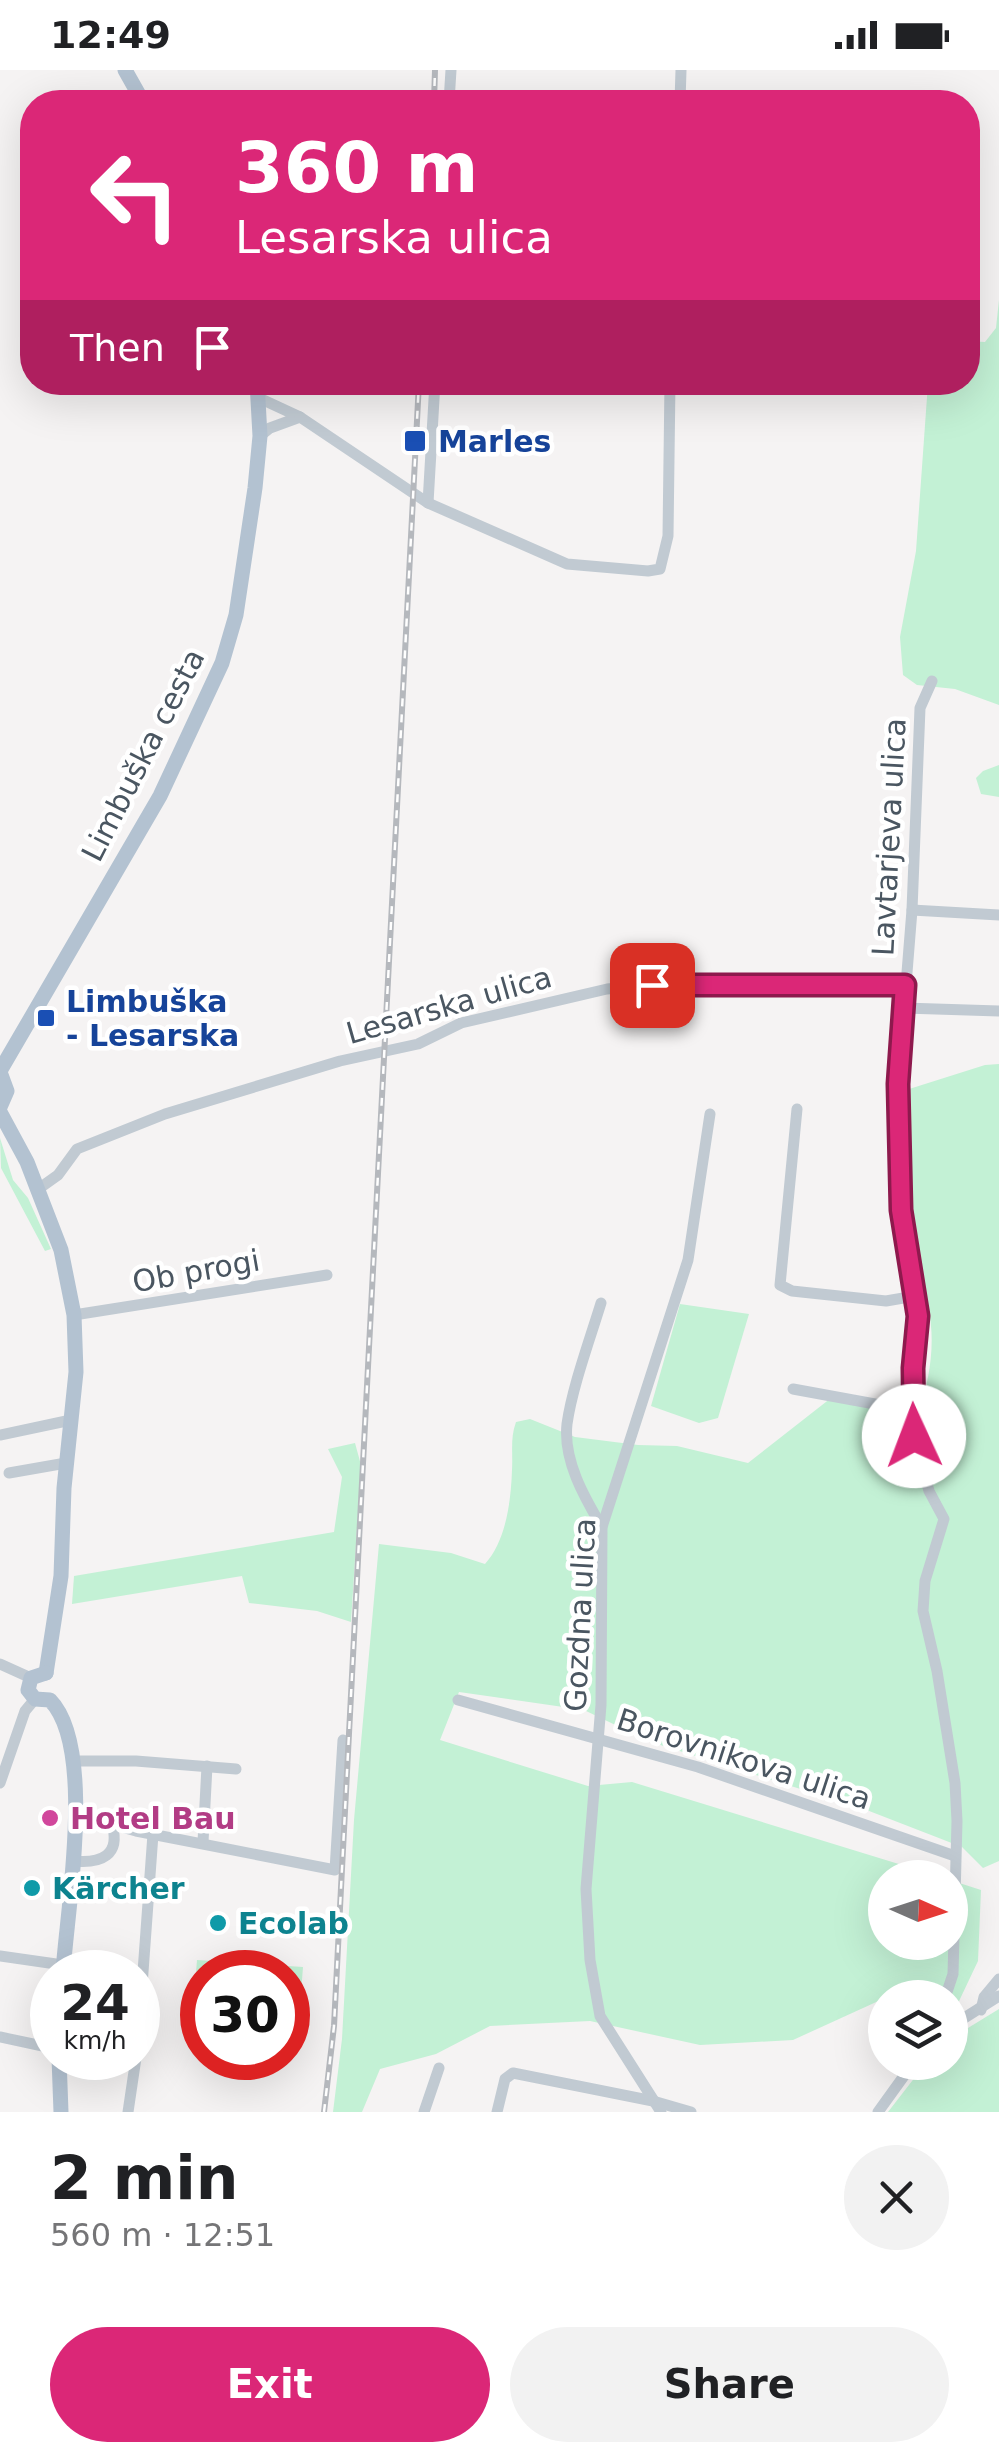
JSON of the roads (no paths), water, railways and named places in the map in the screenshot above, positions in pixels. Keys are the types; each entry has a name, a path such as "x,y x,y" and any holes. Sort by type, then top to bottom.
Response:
{"main road":[{"name":"Limbuška cesta","path":"0,1072 152,811 212,686 236,615 260,436 258,395"},
{"path":"0,1072 7,1091 0,1110 28,1162 61,1250 74,1315 76,1372 66,1463 61,1576 39,1676 28,1690 60,1710 72,1760 75,1820 65,1950"},
{"path":"39,1676 56,1683 56,1692 42,1700"},
{"path":"60,2080 61,2112"}],"street":[{"name":"Limbuška cesta","path":"266,395 428,504 567,564 660,570 668,536 670,395"},
{"path":"428,504 433,395"},
{"path":"260,436 300,417"},
{"name":"Lavtarjeva ulica","path":"932,681 920,708 912,910 898,1084 901,1210 919,1330 913,1368 914,1436 928,1486 944,1519 924,1582 923,1611 937,1671 954,1783 954,1856"},
{"path":"912,910 999,916"},
{"name":"Lesarska ulica","path":"37,1190 58,1175 77,1149 165,1114 340,1061 418,1044 461,1023 606,989 652,985 905,985"},
{"path":"904,1008 999,1011"},
{"path":"797,1109 780,1285 792,1291 886,1301 915,1296"},
{"name":"Gozdna ulica","path":"657,2106 600,2016 590,1960 586,1889 598,1738 602,1526 688,1260 710,1114"},
{"name":"Ob progi","path":"74,1315 327,1275"},
{"path":"600,1303 567,1426 571,1460 582,1496 602,1526"},
{"path":"792,1389 912,1411"},
{"path":"0,1435 72,1420"},
{"path":"8,1473 66,1463"},
{"path":"0,1664 39,1676"},
{"path":"0,1782 25,1711 42,1700"},
{"name":"Borovnikova ulica","path":"458,1700 786,1796 954,1856"},
{"path":"75,1820 100,1821 334,1870 343,1740"},
{"path":"72,1760 136,1760 236,1770"},
{"path":"203,1842 208,1766"},
{"path":"73,1861 104,1859 112,1853 116,1838 112,1825"},
{"path":"145,1950 153,1834"},
{"path":"951,1980 954,1856"},
{"path":"0,1956 30,1962"},
{"path":"981,2010 984,1997 999,1979"},
{"path":"968,2017 999,1996"},
{"path":"0,2037 30,2043"},
{"path":"424,2112 438,2068"},
{"path":"497,2112 504,2079 513,2073 691,2112"},
{"path":"128,2112 133,2080"},
{"path":"878,2112 901,2080"}],"railway":[{"path":"434,90 435,70"},
{"path":"324,2112 334,2026 418,395"}],"place":[{"name":"Marles","path":"415,441"},
{"name":"Limbuška - Lesarska","path":"46,1018"},
{"name":"Hotel Bau","path":"50,1818"},
{"name":"Kärcher","path":"32,1888"},
{"name":"Ecolab","path":"218,1923"}]}
